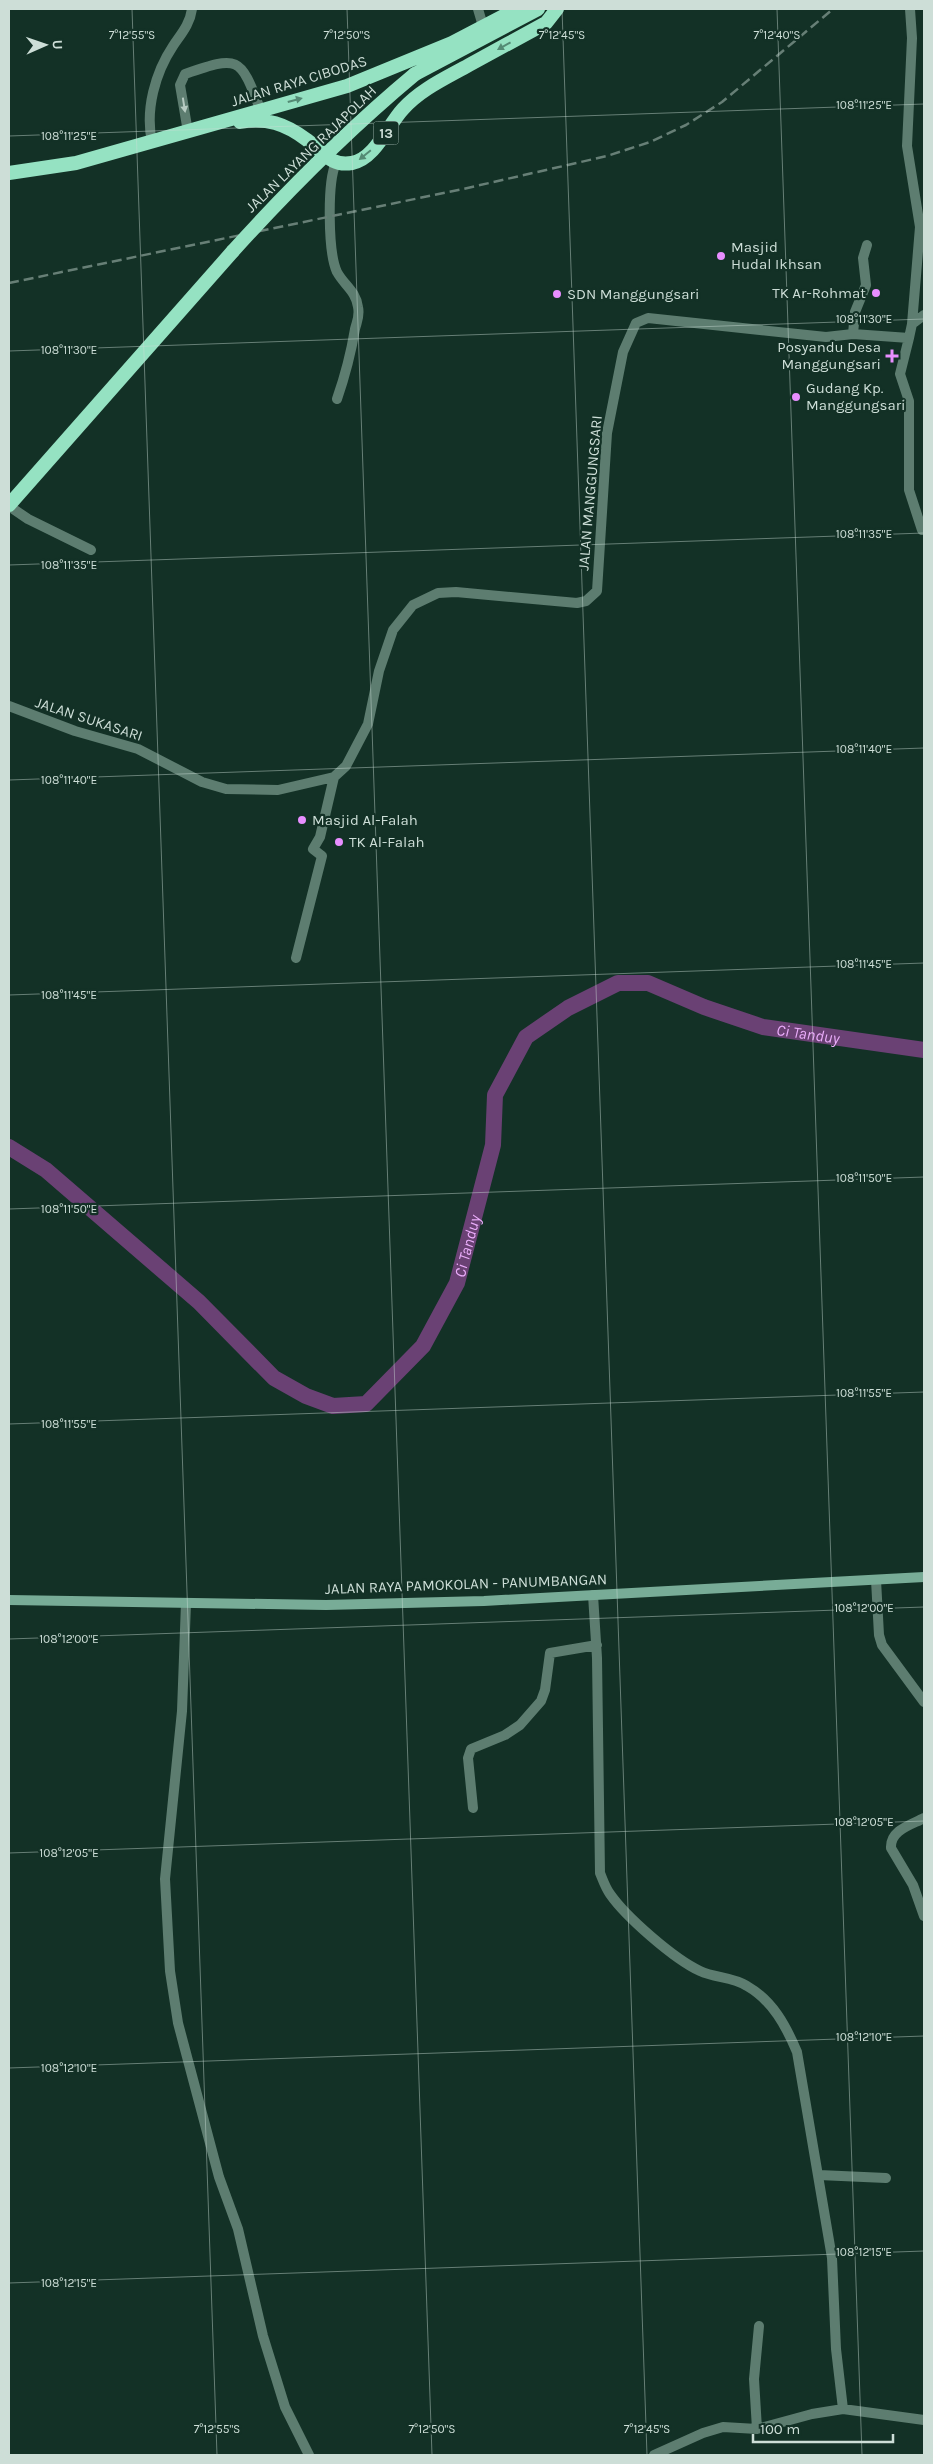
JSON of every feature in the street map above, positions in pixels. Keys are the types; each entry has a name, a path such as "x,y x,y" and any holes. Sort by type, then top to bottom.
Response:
{"highway":[{"name":"JALAN RAYA CIBODAS","path":"9,173 76,163 260,109 347,86 452,44 516,9"},
{"name":"JALAN LAYANG RAJAPOLAH","path":"9,505 269,211 364,117 414,74 538,9"},
{"name":"13","path":"336,164 359,160 377,143 403,109 429,87 546,23 557,9"},
{"name":"JALAN RAYA CIBODAS","path":"193,130 255,119 271,120 308,140 330,161 336,164"}],"main road":[{"name":"JALAN RAYA PAMOKOLAN - PANUMBANGAN","path":"9,1600 326,1605 484,1602 593,1594 924,1577"}],"street":[{"path":"152,142 150,115 156,85 164,60 188,24 192,9"},
{"path":"478,9 484,26"},
{"path":"910,9 912,38 906,146 920,227 912,324 900,374 909,402 909,490 922,530"},
{"path":"193,130 180,85 182,79 185,74 221,61 231,62 242,69 248,77 260,109"},
{"path":"336,164 332,172 329,202 335,264 342,279 356,297 359,318 355,328 351,356 337,399"},
{"path":"853,334 854,312 866,285 863,258 867,245"},
{"path":"912,324 924,315"},
{"name":"JALAN MANGGUNGSARI","path":"334,777 346,766 368,724 379,672 393,630 413,605 438,593 456,592 577,602 593,597 597,591 607,432 623,352 636,324 648,318 826,337 853,334 909,338"},
{"path":"9,505 28,519 91,550"},
{"name":"JALAN SUKASARI","path":"9,706 75,731 138,749 202,782 226,789 278,790 334,777"},
{"path":"296,958 322,856 313,849 320,837 334,777"},
{"path":"876,1580 879,1635 882,1645 924,1702"},
{"path":"593,1594 597,1645 600,1873 604,1883 624,1910 680,1959 702,1972 747,1986 776,2011 786,2026 797,2052 820,2175 832,2258 836,2348 843,2409"},
{"path":"186,1602 182,1711 165,1879 170,1971 178,2024 220,2177 238,2229 263,2336 285,2407 309,2455"},
{"path":"473,1808 468,1758 471,1749 505,1736 520,1725 541,1701 545,1690 550,1653 597,1645"},
{"path":"924,1818 897,1832 890,1841 890,1848 913,1885 924,1916"},
{"path":"820,2175 886,2178"},
{"path":"757,2429 754,2379 759,2326"},
{"path":"654,2455 703,2433 724,2427 757,2429 812,2414 843,2409 924,2420"}],"waterway":[{"name":"Ci Tanduy","path":"9,1147 46,1170 199,1302 274,1378 306,1396 333,1406 366,1404 423,1346 457,1283 493,1145 495,1095 526,1037 568,1008 618,983 648,983 704,1007 763,1027 924,1050"}],"railway":[{"path":"9,283 463,189 607,156 650,142 686,125 722,102 833,9"}],"place":[{"name":"Masjid Hudal Ikhsan","path":"721,256"},
{"name":"TK Ar-Rohmat","path":"876,293"},
{"name":"SDN Manggungsari","path":"557,294"},
{"name":"Posyandu Desa Manggungsari","path":"892,356"},
{"name":"Gudang Kp. Manggungsari","path":"796,397"},
{"name":"Masjid Al-Falah","path":"302,820"},
{"name":"TK Al-Falah","path":"339,842"}]}
